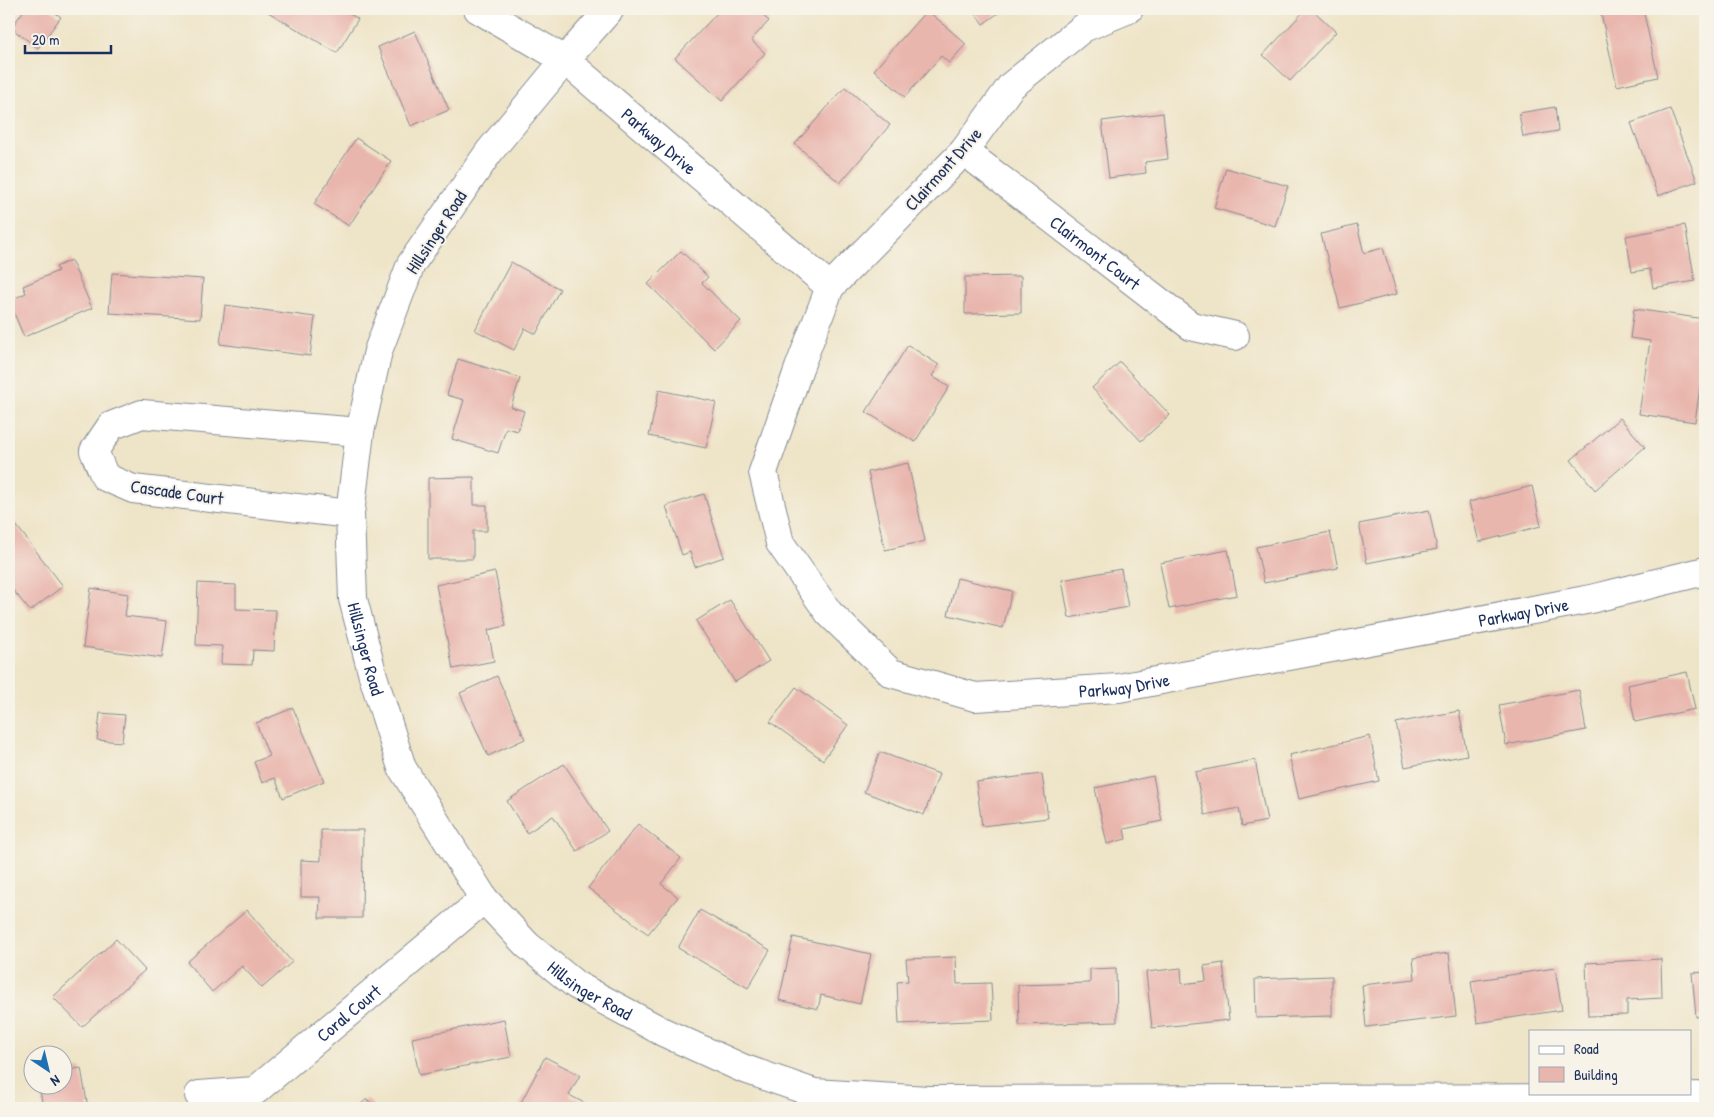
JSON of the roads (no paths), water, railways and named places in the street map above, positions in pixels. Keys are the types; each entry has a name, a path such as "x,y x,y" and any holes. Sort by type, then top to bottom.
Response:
{"street":[{"name":"Parkway Drive","path":"478,9 565,60 830,287"},
{"name":"Hillsinger Road","path":"610,9 489,152 411,264 378,351 360,432 350,514 353,599 402,768 484,899 527,945 576,985 663,1032 742,1068 814,1093 928,1100 1705,1096"},
{"name":"Clairmont Drive","path":"799,368 830,287 964,151 1011,86 1083,28 1129,9"},
{"name":"Clairmont Court","path":"964,151 1191,326 1235,336"},
{"name":"Parkway Drive","path":"799,368 763,472 780,543 829,613 891,673 975,697 1119,688 1591,598 1705,571"},
{"name":"Cascade Court","path":"350,514 133,489 105,477 94,451 111,426 142,414 360,432"},
{"name":"Coral Court","path":"199,1095 255,1091 484,899"}]}
